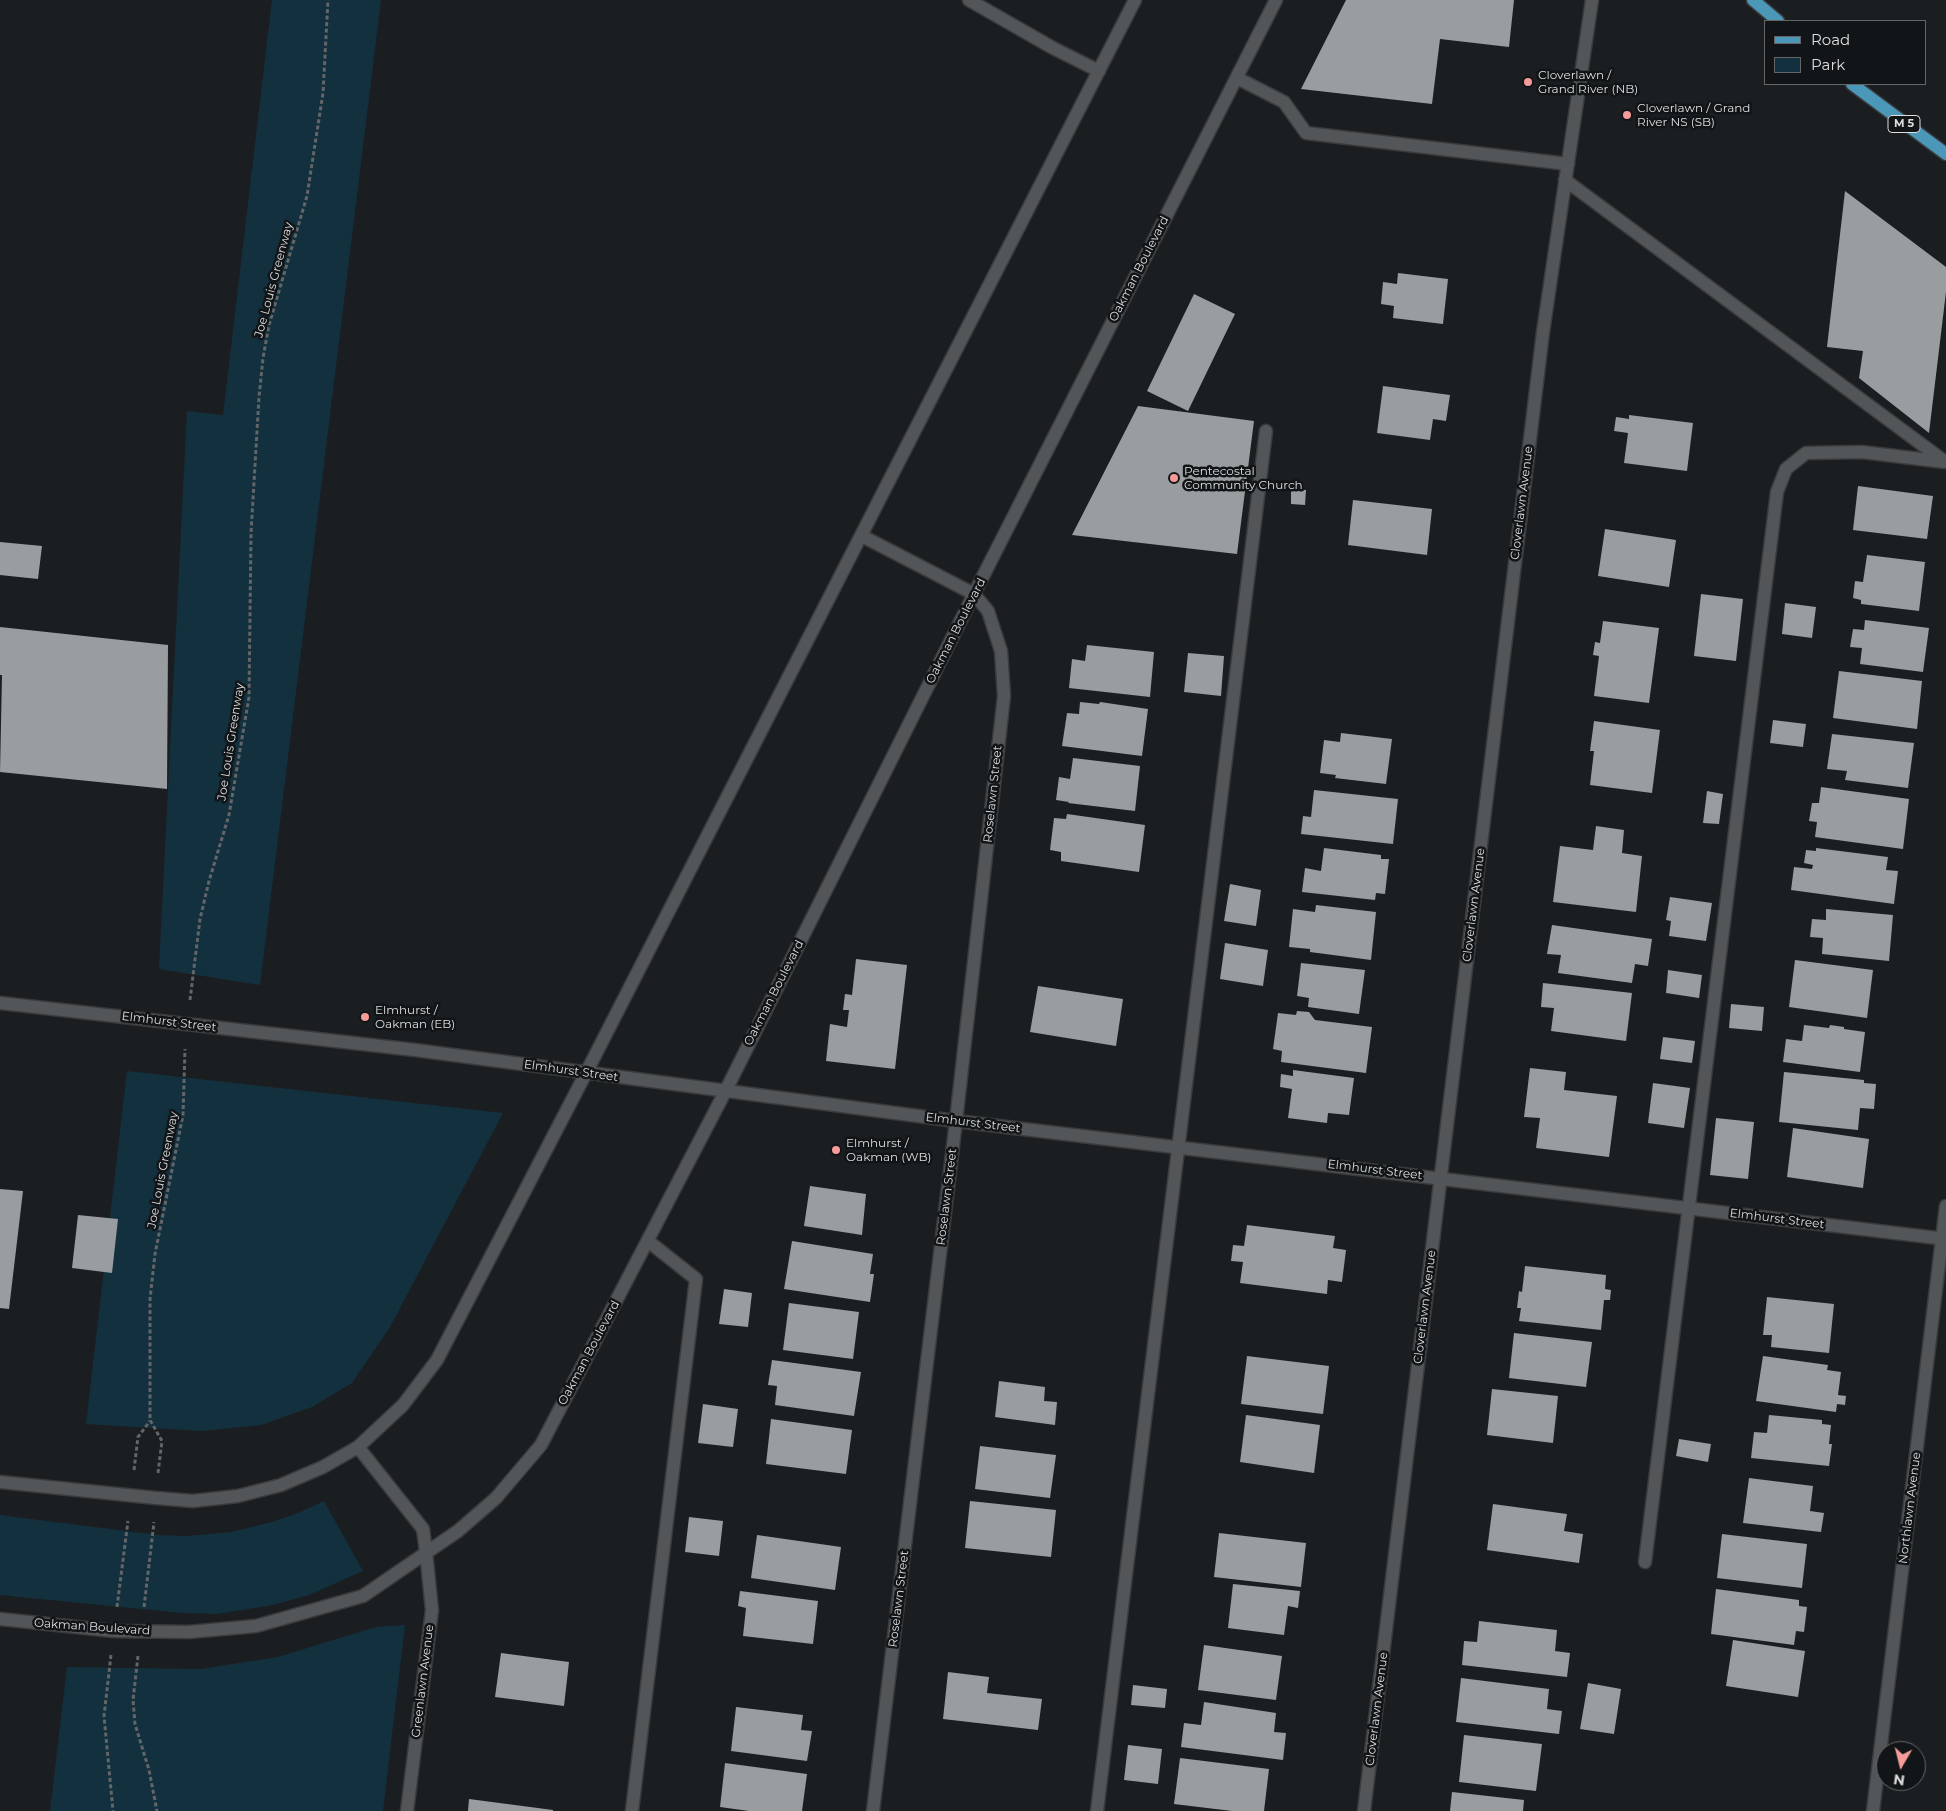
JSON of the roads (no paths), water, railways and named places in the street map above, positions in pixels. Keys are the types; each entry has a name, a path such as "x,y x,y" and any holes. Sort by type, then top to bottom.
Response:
{"main road":[{"path":"1753,0 1777,20"},
{"name":"M 5","path":"1853,85 1946,154"}],"street":[{"path":"969,0 1053,48 1099,71"},
{"path":"0,1482 131,1497 193,1501 238,1496 281,1485 323,1467 358,1447 403,1405 437,1360 862,536 1135,0"},
{"name":"Oakman Boulevard","path":"0,1619 114,1631 189,1632 256,1626 362,1596 458,1531 496,1498 541,1445 725,1092 974,594 1276,0"},
{"name":"Cloverlawn Avenue","path":"1364,1811 1542,342 1592,0"},
{"path":"1236,78 1284,102 1306,133 1568,164"},
{"path":"1565,180 1946,462"},
{"path":"1097,1811 1266,431"},
{"path":"1645,1562 1777,492 1786,469 1806,453 1862,452 1946,462"},
{"name":"Roselawn Street","path":"862,536 974,594 988,611 1001,651 1004,696 956,1121 873,1811"},
{"name":"Elmhurst Street","path":"0,1003 424,1052 956,1121 1944,1238"},
{"name":"Northlawn Avenue","path":"1873,1811 1944,1238 1946,1206"},
{"path":"632,1811 696,1279 648,1241"},
{"name":"Greenlawn Avenue","path":"358,1447 422,1529 426,1552 432,1610 407,1811"}],"place":[{"name":"Cloverlawn / Grand River (NB)","path":"1528,82"},
{"name":"Cloverlawn / Grand River NS (SB)","path":"1627,115"},
{"name":"Pentecostal Community Church","path":"1174,478"},
{"name":"Elmhurst / Oakman (EB)","path":"365,1017"},
{"name":"Elmhurst / Oakman (WB)","path":"836,1150"}]}
